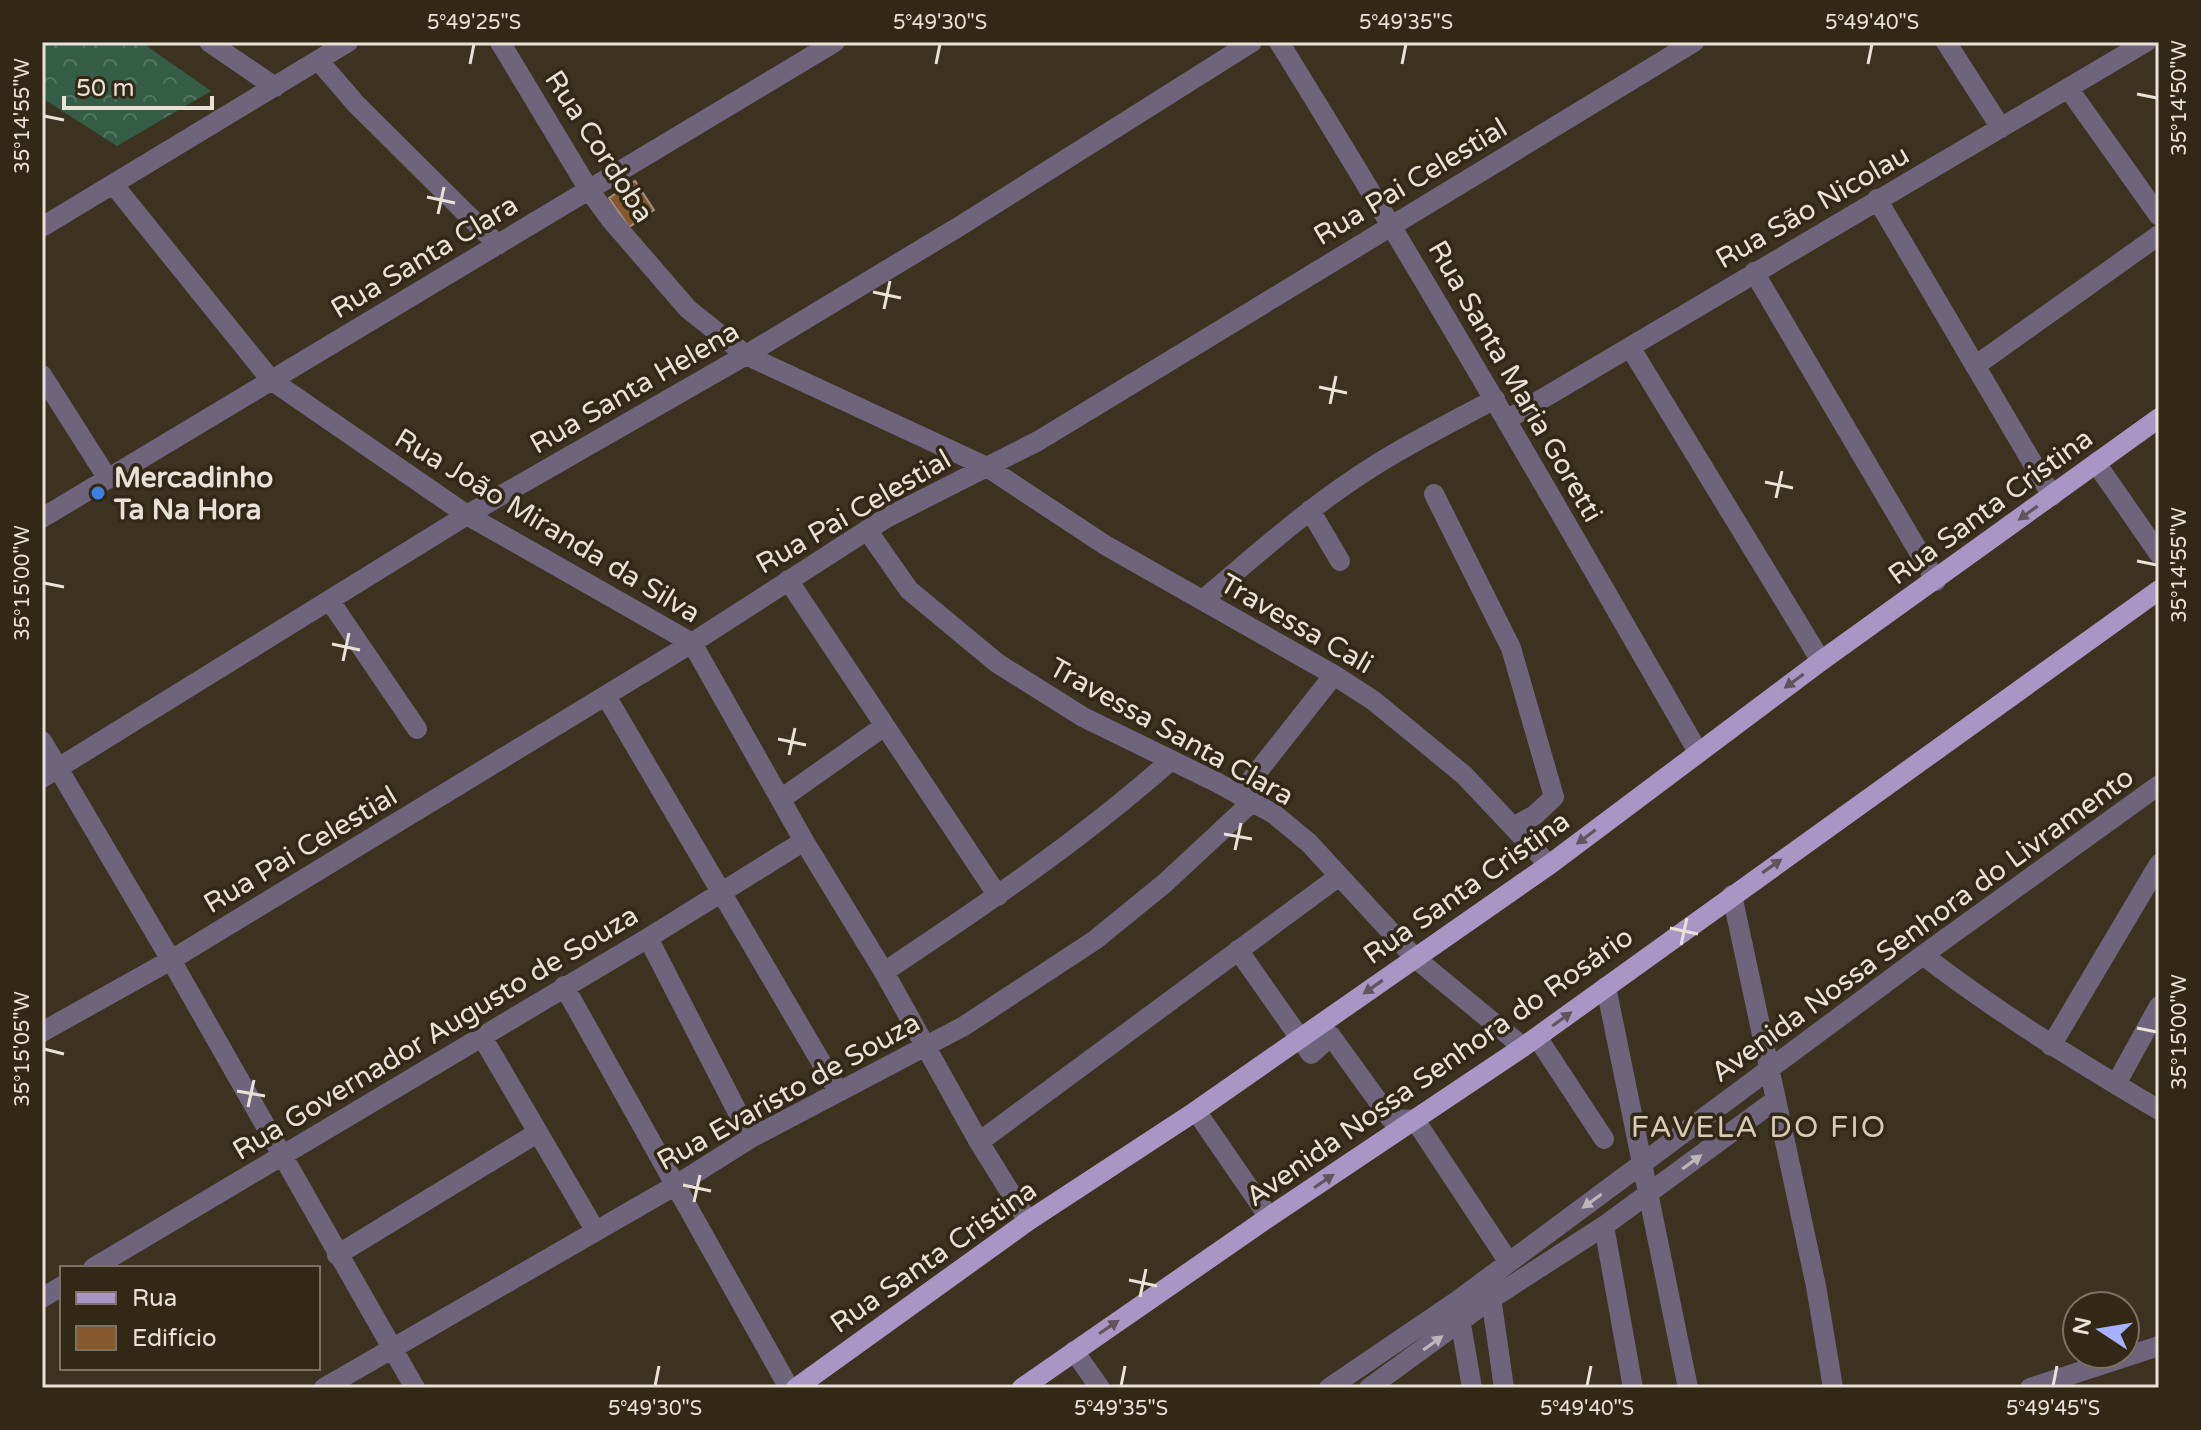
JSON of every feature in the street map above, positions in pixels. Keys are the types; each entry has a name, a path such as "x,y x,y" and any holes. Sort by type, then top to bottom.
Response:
{"main road":[{"name":"Rua Santa Cristina","path":"796,1388 1028,1221 1196,1111 1549,865 1821,661 2159,418"},
{"name":"Avenida Nossa Senhora do Rosário","path":"1022,1388 1530,1042 2159,590"}],"street":[{"path":"209,42 275,87"},
{"path":"42,227 348,42"},
{"name":"Rua Cordoba","path":"500,42 589,190 688,309 746,355 987,467"},
{"name":"Rua Santa Clara","path":"42,518 835,42"},
{"name":"Rua Santa Helena","path":"51,773 467,515 746,355 973,218 1252,42"},
{"name":"Rua Santa Maria Goretti","path":"1279,42 1508,419 1698,752"},
{"name":"Rua Pai Celestial","path":"42,1032 171,960 606,696 867,530 1038,441 1694,42"},
{"path":"1946,42 2001,128"},
{"name":"Rua São Nicolau","path":"1508,419 2146,42"},
{"path":"318,60 356,104 416,160 498,245"},
{"path":"2068,88 2159,216"},
{"name":"Rua João Miranda da Silva","path":"113,184 271,380 467,515 692,643 804,841 1028,1221"},
{"path":"1877,199 2052,496"},
{"path":"1975,366 2159,235"},
{"path":"1754,272 1936,581"},
{"path":"1630,347 1821,661"},
{"path":"42,375 108,479"},
{"path":"1203,600 1310,510 1378,463 1495,399"},
{"path":"2096,463 2159,554"},
{"name":"Travessa Cali","path":"987,467 1105,545 1334,675 1374,701 1464,775 1549,865"},
{"path":"1434,494 1511,648 1554,797 1535,815 1513,827"},
{"path":"1310,510 1340,561"},
{"name":"Travessa Santa Clara","path":"867,530 909,590 997,663 1083,717 1274,814 1309,843 1415,958 1530,1042 1604,1139"},
{"path":"788,580 998,896"},
{"path":"330,601 417,729"},
{"name":"Rua Evaristo de Souza","path":"324,1388 676,1185 751,1138 964,1026 1095,940 1165,883 1246,799 1334,675"},
{"path":"606,696 838,1091"},
{"path":"781,799 883,727"},
{"path":"42,741 51,773 171,960 415,1388"},
{"path":"884,972 998,896 1137,790 1170,761"},
{"name":"Avenida Nossa Senhora do Livramento","path":"1329,1388 1457,1301 1923,955 2159,785"},
{"name":"Rua Governador Augusto de Souza","path":"96,1266 648,938 804,841"},
{"path":"2051,1046 2159,864"},
{"path":"979,1142 1338,877"},
{"path":"1732,895 1816,1286 1833,1388"},
{"path":"648,938 751,1138"},
{"path":"1238,950 1311,1054 1331,1036 1391,1119 1415,1120 1508,1261"},
{"path":"1923,955 2051,1046 2159,1110"},
{"path":"564,986 789,1388"},
{"path":"1606,987 1688,1388"},
{"path":"2116,1084 2159,1006"},
{"path":"481,1035 595,1230"},
{"name":"Avenida Nossa Senhora do Livramento","path":"1369,1388 1491,1299 1604,1226 1774,1101"},
{"path":"1196,1111 1269,1217"},
{"path":"337,1255 537,1133"},
{"path":"1604,1226 1633,1388"},
{"path":"1488,1278 1504,1388"},
{"path":"42,1298 60,1287"},
{"path":"1457,1301 1472,1388"},
{"path":"2030,1388 2159,1346"},
{"path":"1074,1351 1100,1388"}],"green space":[{"path":"42,42 141,42 211,91 117,146 42,98"}],"building":[{"path":"635,181 654,210 629,227 609,198"}],"place":[{"name":"Mercadinho Ta Na Hora","path":"98,493"}],"district":[{"name":"FAVELA DO FIO","path":"1759,1127"}]}
